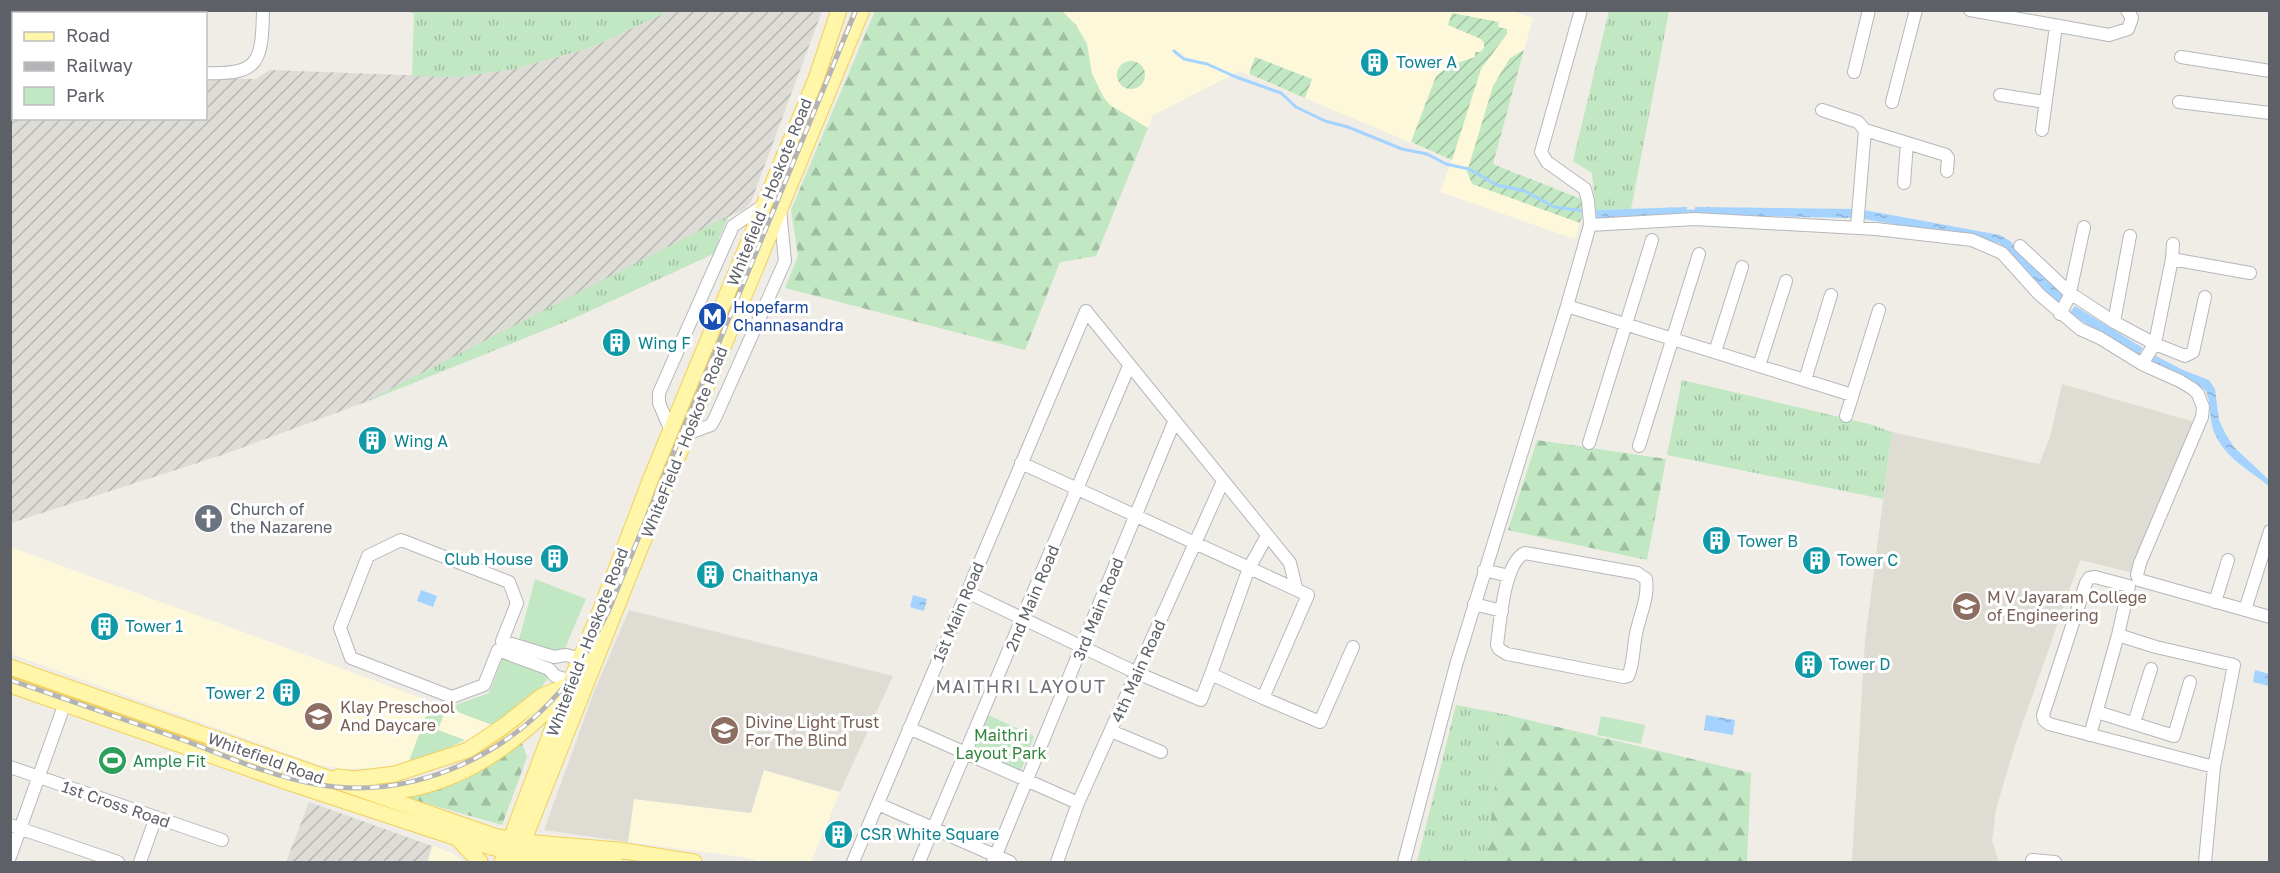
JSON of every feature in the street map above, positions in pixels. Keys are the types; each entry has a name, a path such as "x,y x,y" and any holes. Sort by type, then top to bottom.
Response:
{"main road":[{"name":"Whitefield - Hoskote Road","path":"512,852 569,686 670,431 816,79 839,10"},
{"name":"WhiteField - Hoskote Road","path":"512,852 862,10"},
{"name":"Whitefield Road","path":"10,667 196,741 457,838 512,852"},
{"name":"Whitefield Road","path":"10,685 196,741"},
{"path":"314,775 354,779 395,774 433,763 468,750 504,726 542,696 569,686"},
{"path":"362,792 399,791 430,784 469,770 511,743 535,723 569,686"},
{"name":"Whitefield Road","path":"216,748 314,775 453,824 512,852"},
{"path":"457,838 480,862"},
{"path":"512,852 618,850 694,862"},
{"path":"512,852 556,854 615,862"}],"street":[{"path":"207,73 236,73 252,65 262,44 263,10"},
{"path":"1404,862 1455,665 1567,306 1589,218 1585,189 1547,162 1541,152 1581,10"},
{"path":"1854,72 1869,10"},
{"path":"1892,102 1916,10"},
{"path":"1978,11 2114,35 2128,29 2131,25 2132,18 2127,10"},
{"path":"2042,130 2056,26"},
{"path":"2181,57 2270,70"},
{"path":"2000,95 2045,102"},
{"path":"2179,102 2270,113"},
{"path":"1822,110 1858,122 1865,130 1947,156 1947,171"},
{"path":"1858,219 1865,130"},
{"path":"1904,183 1907,143"},
{"path":"670,431 658,403 659,393 733,225 764,205"},
{"path":"687,434 711,425 716,418 785,261 780,210"},
{"path":"1589,218 1858,219 1972,240 1993,248 2011,262 2023,278 2066,303 2114,322 2148,354 2198,394 2203,407 2202,417 2137,575 2139,580 2270,617"},
{"path":"2066,303 2084,227"},
{"path":"2114,322 2130,236"},
{"path":"1589,443 1652,240"},
{"path":"2148,354 2172,259 2173,244"},
{"path":"2020,246 2066,303 2080,329 2148,354 2190,355 2193,352 2205,297"},
{"path":"1639,446 1699,254"},
{"path":"2172,259 2250,273"},
{"path":"1716,352 1742,267"},
{"path":"1759,366 1786,281"},
{"path":"1805,380 1831,295"},
{"path":"1567,306 1852,395"},
{"path":"1846,416 1879,309"},
{"name":"1st Main Road","path":"853,862 1086,311 1129,366"},
{"path":"1129,366 1290,563 1296,588"},
{"name":"2nd Main Road","path":"919,862 1129,366"},
{"name":"3rd Main Road","path":"994,859 1174,422"},
{"path":"1021,463 1308,595 1263,698"},
{"name":"4th Main Road","path":"1057,862 1078,803 1223,481"},
{"path":"2245,610 2270,531"},
{"path":"967,592 1137,673 1201,700 1249,568 1267,536"},
{"path":"401,540 509,582 517,603 500,646 484,685 452,697 351,658 340,628 368,556 401,540"},
{"path":"1531,553 1642,574 1647,586 1636,632 1630,674 1624,677 1503,652 1497,645 1509,576 1518,557 1531,553"},
{"path":"2215,602 2228,560"},
{"path":"1484,570 1509,576"},
{"path":"2090,735 2118,635 2128,586 2095,577 2089,578 2086,583 2043,716 2044,720 2049,724 2090,735 2214,767"},
{"path":"1474,604 1502,611"},
{"path":"2118,635 2156,647 2234,664 2214,767 2205,862"},
{"path":"500,646 551,663 566,655 580,659"},
{"path":"1211,674 1320,722 1353,646"},
{"path":"551,663 555,676 569,686"},
{"path":"2134,723 2151,669"},
{"path":"2097,712 2174,736 2190,682"},
{"path":"10,857 15,827 39,777 65,703"},
{"path":"909,728 1078,803"},
{"path":"1111,731 1161,752"},
{"name":"1st Cross Road","path":"10,767 222,840"},
{"path":"878,804 994,859 1010,862"},
{"path":"140,862 156,817"},
{"path":"15,827 118,862"},
{"path":"2032,860 2055,862"}],"shaded area":[{"path":"201,10 201,12 84,11"},
{"path":"1509,10 1533,18 1493,164 1586,201 1575,239 1440,192 1452,160 1240,71 1153,115 1148,128 1110,105 1104,98 1092,74 1087,44 1076,25 1062,11"},
{"path":"669,11 822,11 751,202 745,209 728,217 713,254 572,319 363,403 225,454 11,523 10,122 16,120 207,120 207,78 256,79 270,70 460,77 514,69 590,48"},
{"name":"M V Jayaram College of Engineering","path":"2062,384 2195,422 2133,573 2080,560 2016,742 1996,809 1992,841 1999,862 1852,862 1865,640 1892,432 2039,464 2050,437"},
{"path":"10,547 495,726 439,754 410,763 375,768 344,769 319,765 11,654"},
{"name":"Divine Light Trust For The Blind","path":"629,610 893,676 840,792 764,770 751,813 634,799 628,842 544,830 594,692"},
{"path":"764,770 840,792 811,862 764,862 628,842 634,799 750,813"},
{"path":"309,802 432,846 427,862 286,862"},
{"path":"433,846 453,854 464,862 428,862"}],"green space":[{"path":"669,10 590,48 514,69 460,77 412,76 414,13 400,11"},
{"path":"875,11 1062,11 1076,25 1087,44 1092,74 1104,98 1110,105 1148,128 1096,256 1060,262 1025,350 785,288 798,256 791,210"},
{"path":"1609,11 1669,11 1631,209 1596,210 1592,173 1573,161"},
{"path":"1452,13 1499,22 1498,27 1507,29 1507,34 1481,69 1452,160 1411,142 1436,76 1451,65 1475,57 1475,52 1480,52 1484,48 1481,39 1448,25"},
{"path":"1524,50 1493,164 1586,201 1580,223 1472,184 1467,172 1493,86 1510,58"},
{"path":"1255,57 1312,79 1305,98 1249,74"},
{"path":"1131,61 1141,65 1145,75 1141,85 1131,89 1121,85 1117,75 1121,65"},
{"path":"728,216 713,254 572,319 363,403"},
{"path":"1682,380 1869,424 1892,432 1883,499 1667,455"},
{"path":"1537,440 1666,459 1647,560 1508,530"},
{"path":"535,579 586,599 563,653 549,655 518,644"},
{"path":"503,657 550,675 540,689 495,726 447,708 489,693"},
{"path":"430,705 445,711 438,730 465,740 442,751 409,761"},
{"path":"1456,705 1503,714 1486,862 1417,862"},
{"path":"1503,714 1751,773 1747,862 1486,862"},
{"name":"Maithri Layout Park","path":"988,715 1034,736 1019,776 970,753"},
{"path":"1601,716 1645,725 1641,744 1597,735"},
{"path":"522,743 527,757 502,825 404,797 480,768"}],"water":[{"path":"1687,207 1686,216 1597,219 1596,210"},
{"path":"1695,207 1855,209 1853,218 1695,215"},
{"path":"1864,210 2000,235 2010,241 2063,296 2058,303 1999,243 1864,219"},
{"path":"2075,306 2143,348 2138,356 2077,318 2070,312"},
{"path":"2154,355 2209,380 2215,389 2219,420 2225,433 2234,447 2269,480 2269,486 2231,456 2218,441 2212,427 2206,391 2149,361"},
{"path":"421,590 437,596 433,607 417,601"},
{"path":"913,595 927,599 924,611 910,607"},
{"path":"2255,670 2269,674 2269,686 2253,682"},
{"path":"1706,715 1735,720 1733,735 1704,730"}],"waterway":[{"path":"1174,51 1184,59 1207,64 1281,93 1296,107 1325,121 1348,127 1402,149 1427,154 1446,164 1469,169 1497,185 1525,191 1554,207 1585,211"},
{"path":"1684,211 1699,211"}],"railway":[{"path":"10,680 266,771 299,781 350,788 384,786 418,780 450,770 482,755 511,736 538,714 562,689 581,661 608,612 856,10"}],"place":[{"name":"Tower A","path":"1375,62"},
{"name":"Hopefarm Channasandra","path":"712,316"},
{"name":"Wing F","path":"617,343"},
{"name":"Wing A","path":"373,441"},
{"name":"Church of the Nazarene","path":"209,518"},
{"name":"Tower B","path":"1716,541"},
{"name":"Club House","path":"554,559"},
{"name":"Tower C","path":"1816,560"},
{"name":"Chaithanya","path":"711,575"},
{"name":"M V Jayaram College of Engineering","path":"1966,606"},
{"name":"Tower 1","path":"104,626"},
{"name":"Tower D","path":"1808,664"},
{"name":"Tower 2","path":"286,693"},
{"name":"Klay Preschool And Daycare","path":"319,716"},
{"name":"Divine Light Trust For The Blind","path":"724,731"},
{"name":"Ample Fit","path":"112,761"},
{"name":"CSR White Square","path":"839,834"}],"district":[{"name":"MAITHRI LAYOUT","path":"1021,686"}]}
